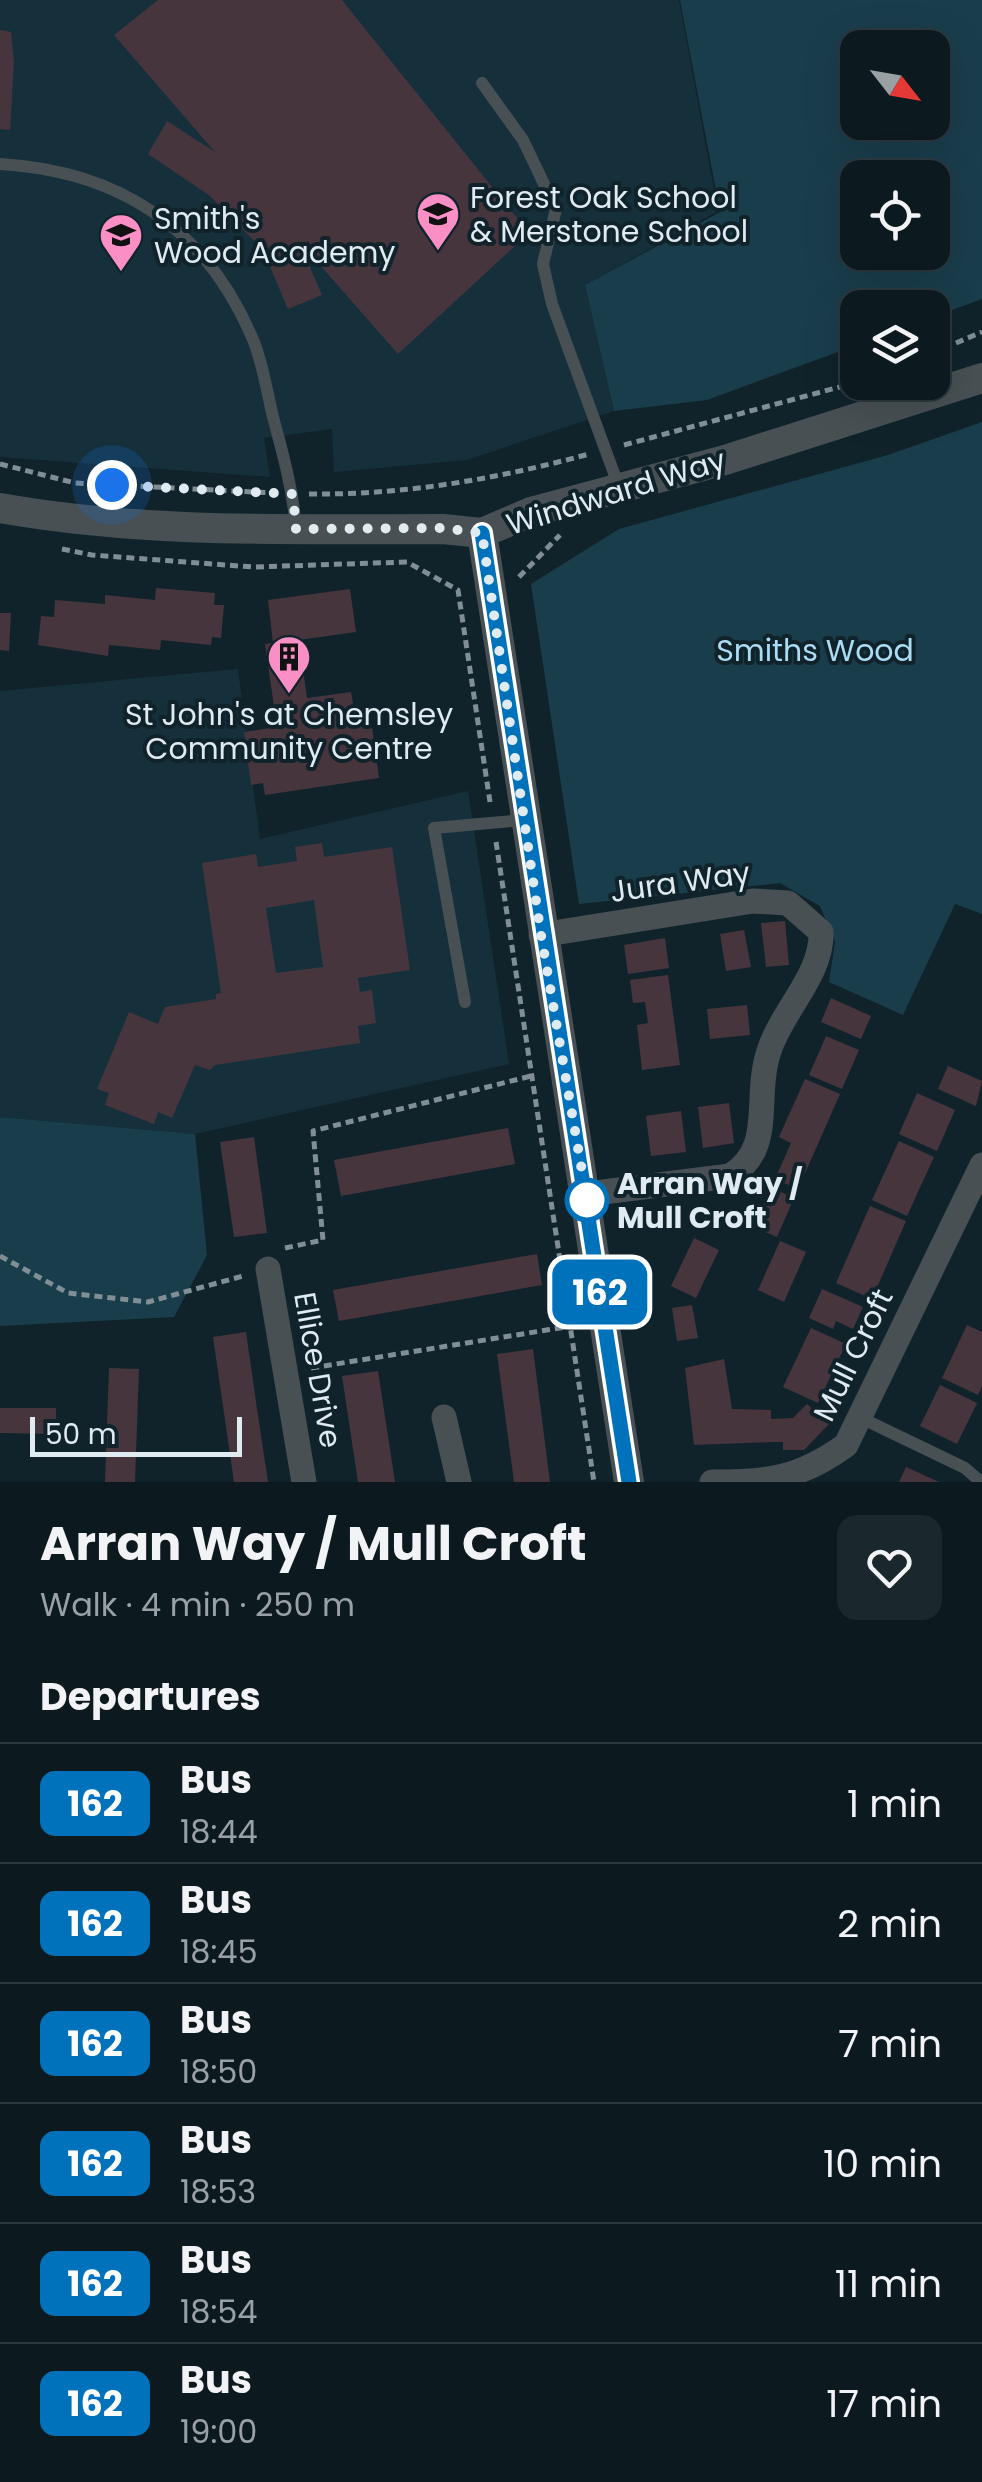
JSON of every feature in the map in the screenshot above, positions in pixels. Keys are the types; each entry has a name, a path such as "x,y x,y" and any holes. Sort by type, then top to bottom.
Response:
{"street":[{"name":"Windward Way","path":"0,508 68,520 186,529 442,528 482,533 530,512 725,460 982,378"},
{"path":"482,533 508,822 541,935 586,1194 629,1482"},
{"name":"Jura Way","path":"541,935 753,901 788,903 821,932 818,957 765,1064 760,1082 758,1148 750,1164 730,1176 586,1194"},
{"name":"Mull Croft","path":"712,1482 764,1482 811,1470 846,1445 976,1192 982,1164"},
{"name":"Ellice Drive","path":"268,1270 304,1482"},
{"path":"444,1417 459,1482"}],"lane":[{"path":"482,83 524,140 556,208 543,264 619,487"},
{"path":"0,164 51,167 103,182 149,206 213,270 254,342 293,494 296,529"},
{"path":"465,1002 434,828 508,822"},
{"path":"859,1417 965,1468 981,1482"}],"path":[{"path":"950,346 982,332"},
{"path":"0,464 75,483 351,495 497,479 840,387"},
{"path":"55,548 92,556 253,567 407,562 458,590 508,822 530,1076 594,1482"},
{"path":"0,1256 68,1293 148,1302 268,1270 274,1250 323,1240 313,1131 563,1068"},
{"path":"285,1372 604,1321"}],"shaded area":[{"name":"Forest Oak School & Merstone School","path":"0,0 679,0 718,211 585,285 614,411 467,460 334,472 332,429 264,438 270,477 0,457"},
{"path":"238,669 260,839 468,791 509,1064 195,1134 0,1117 0,691"}],"green space":[{"path":"680,0 982,0 982,299 950,311 950,290 840,290 840,351 707,400 614,411 585,285 720,212"},
{"name":"Smiths Wood","path":"982,422 982,914 955,904 903,1015 829,982 835,942 820,906 780,883 579,904 531,584 619,529 888,455"},
{"path":"0,1117 195,1134 207,1255 174,1317 0,1326"}],"building":[{"path":"158,0 342,0 529,233 398,354 298,240 322,295 288,309 263,250 210,196 148,154 167,121 215,152 114,35"},
{"path":"0,30 11,32 14,62 10,130 0,129"},
{"path":"156,588 215,593 214,605 224,605 221,638 212,637 211,645 161,640 160,650 109,645 108,656 38,645 41,616 54,617 55,600 105,604 105,595 155,600"},
{"name":"St John's at Chemsley Community Centre","path":"350,589 356,632 299,640 307,698 351,692 355,716 370,713 379,778 265,795 263,783 251,785 244,732 277,727 265,644 273,643 268,600"},
{"path":"0,613 11,613 9,651 0,650"},
{"path":"322,843 324,857 392,847 410,970 358,978 360,992 372,990 376,1023 358,1026 360,1043 215,1065 210,1070 195,1065 172,1118 158,1112 154,1124 105,1105 109,1093 97,1089 129,1012 158,1024 165,1007 216,999 216,994 221,993 202,863 256,854 258,867 297,861 295,847","holes":["314,900 323,967 276,973 266,908"]},
{"path":"785,921 789,965 766,967 761,923"},
{"path":"744,930 751,967 726,971 720,934"},
{"path":"665,938 669,968 628,974 624,945"},
{"path":"668,975 680,1065 642,1070 637,1025 648,1023 645,1002 633,1003 630,980"},
{"path":"831,998 871,1016 861,1039 821,1022"},
{"path":"747,1005 750,1035 710,1039 707,1009"},
{"path":"826,1036 859,1050 842,1089 809,1075"},
{"path":"948,1066 982,1081 976,1106 938,1089"},
{"path":"805,1079 840,1094 798,1189 775,1179 791,1143 779,1137"},
{"path":"917,1093 955,1110 937,1151 899,1134"},
{"path":"729,1103 734,1143 703,1148 698,1107"},
{"path":"681,1111 686,1152 651,1156 646,1116"},
{"path":"508,1128 515,1164 341,1196 334,1160"},
{"path":"254,1137 267,1233 234,1237 220,1142"},
{"path":"899,1141 934,1157 907,1216 872,1200"},
{"path":"770,1187 794,1198 777,1237 752,1226"},
{"path":"870,1206 906,1221 872,1299 836,1283"},
{"path":"694,1238 719,1250 696,1298 671,1286"},
{"path":"780,1241 806,1252 784,1302 758,1290"},
{"path":"537,1254 542,1285 339,1321 333,1290"},
{"path":"822,1289 863,1307 853,1329 836,1321 833,1329 809,1318"},
{"path":"692,1305 698,1338 677,1341 672,1308"},
{"path":"967,1325 982,1332 982,1386 978,1395 942,1378"},
{"path":"811,1328 846,1344 818,1403 783,1387"},
{"path":"246,1332 268,1482 234,1482 213,1337"},
{"path":"533,1349 550,1482 514,1482 497,1354"},
{"path":"724,1359 732,1409 771,1410 771,1419 793,1418 807,1404 829,1424 804,1450 783,1450 783,1442 694,1445 685,1368"},
{"path":"109,1368 139,1369 135,1482 105,1482"},
{"path":"378,1371 395,1482 358,1482 342,1376"},
{"path":"940,1385 977,1403 957,1444 920,1426"},
{"path":"0,1408 56,1408 56,1434 0,1433"},
{"path":"906,1467 939,1482 899,1482"}],"bus line":[{"name":"162","path":"482,533 541,935 586,1194 629,1482"}],"place":[{"name":"Forest Oak School & Merstone School","path":"438,252"},
{"name":"Smith's Wood Academy","path":"121,273"},
{"name":"St John's at Chemsley Community Centre","path":"289,695"},
{"name":"Arran Way / Mull Croft","path":"587,1200"}],"route":[{"path":"112,485 293,494 296,529 442,528 482,533 541,935 587,1200"}]}
